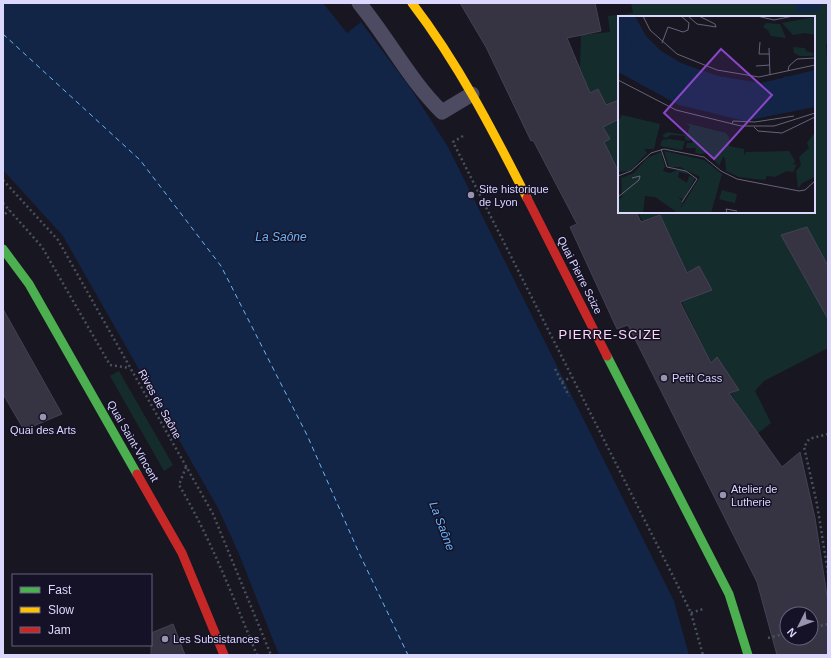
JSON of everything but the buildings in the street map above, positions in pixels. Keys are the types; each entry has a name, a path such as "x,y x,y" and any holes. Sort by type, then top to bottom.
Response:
{"main road":[{"name":"Quai Pierre Scize","path":"412,3 426,21 487,119 729,594 748,655"},
{"name":"Quai Saint-Vincent","path":"3,249 33,291 182,553 224,655"}],"lane":[{"path":"359,3 373,20 430,100 442,112 472,94"}],"path":[{"path":"463,136 453,142 691,613 703,655"},
{"name":"Rives de Saône","path":"3,180 58,240 213,514 271,655"},
{"path":"3,203 42,247 110,365 130,368"},
{"path":"5,214 9,210"},
{"path":"555,369 569,396"},
{"path":"562,382 572,377"},
{"path":"828,434 809,439 804,447 817,504 828,573"},
{"path":"186,467 179,485 200,520 220,564 257,655"},
{"path":"691,613 703,609"},
{"path":"772,636 779,635"}],"green space":[{"path":"631,3 828,3 828,44 826,44 828,79 828,348 764,381 755,391 771,423 757,434 711,363 638,213 815,213 815,16 618,16 618,171 570,82 584,77 580,68 581,35 610,32 608,16 633,13"},
{"path":"119,371 173,465 164,471 110,376"}],"water":[{"name":"La Saône","path":"3,3 323,3 347,33 361,22 411,89 448,147 674,601 689,655 279,655 239,554 219,510 63,236 3,170"},
{"path":"795,3 820,3 821,10 796,12"}],"ferry route":[{"path":"3,34 140,160 221,266 307,435 359,553 408,655"}],"traffic: fast":[{"path":"3,249 29,284 137,474"},
{"path":"607,356 729,594 748,655"}],"traffic: slow":[{"path":"412,3 445,49 460,73 527,198"}],"traffic: jam":[{"path":"527,198 607,356"},
{"path":"137,474 182,553 224,655"}],"place":[{"name":"Site historique de Lyon","path":"471,195"},
{"name":"Petit Cass","path":"664,378"},
{"name":"Quai des Arts","path":"43,417"},
{"name":"Atelier de Lutherie","path":"723,495"},
{"name":"Les Subsistances","path":"165,639"}],"district":[{"name":"PIERRE-SCIZE","path":"610,334"}]}
